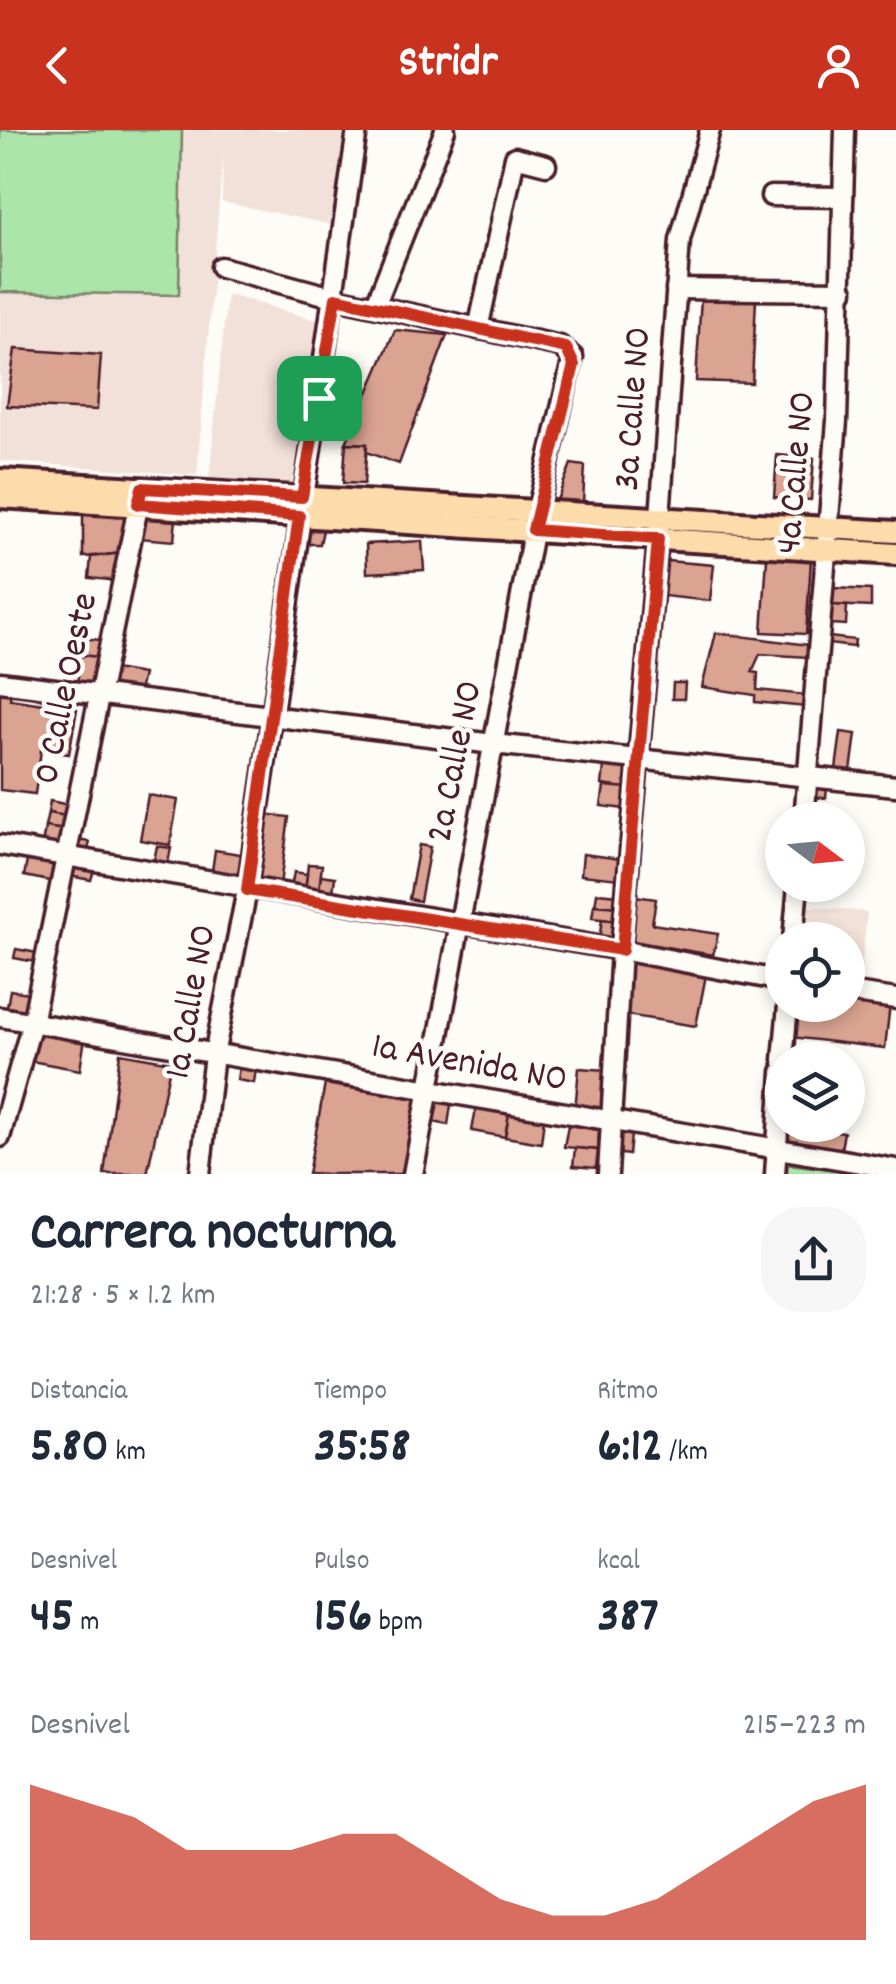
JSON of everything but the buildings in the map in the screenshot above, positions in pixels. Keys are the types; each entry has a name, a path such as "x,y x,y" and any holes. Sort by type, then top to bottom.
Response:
{"main road":[{"path":"0,480 140,496 301,507 535,520 660,516 896,532"},
{"path":"0,497 140,496"},
{"path":"535,520 658,539 896,554"}],"street":[{"name":"1a Calle NO","path":"200,1174 214,1055 247,890 358,130"},
{"path":"375,306 445,130"},
{"name":"3a Calle NO","path":"608,1174 622,950 680,240 710,130"},
{"name":"4a Calle NO","path":"806,802 843,291 844,130"},
{"path":"221,267 336,298 478,329 515,157 546,165"},
{"path":"771,196 843,197"},
{"path":"676,289 843,291"},
{"name":"2a Calle NO","path":"413,1174 535,520 574,365 570,352 560,346 478,329"},
{"name":"0 Calle Oeste","path":"0,1136 32,1023 140,496"},
{"path":"0,682 493,744 896,786"},
{"path":"0,846 622,950 765,979"},
{"path":"865,994 896,999"},
{"name":"1a Avenida NO","path":"0,1018 896,1169"},
{"path":"775,1174 777,1142"}],"shaded area":[{"path":"0,130 344,130 333,225 222,202 223,153 197,475 0,461"},
{"path":"227,294 319,321 294,487 209,479"},
{"path":"803,906 867,912 865,933 865,922 802,922"}],"green space":[{"path":"0,130 182,130 179,295 0,292"},
{"path":"788,1164 872,1174 787,1174"}],"route":[{"path":"336,298 560,346 573,357 533,530 658,539 622,950 247,890 299,516 138,504 142,488 302,497 319,398 336,298"}]}
